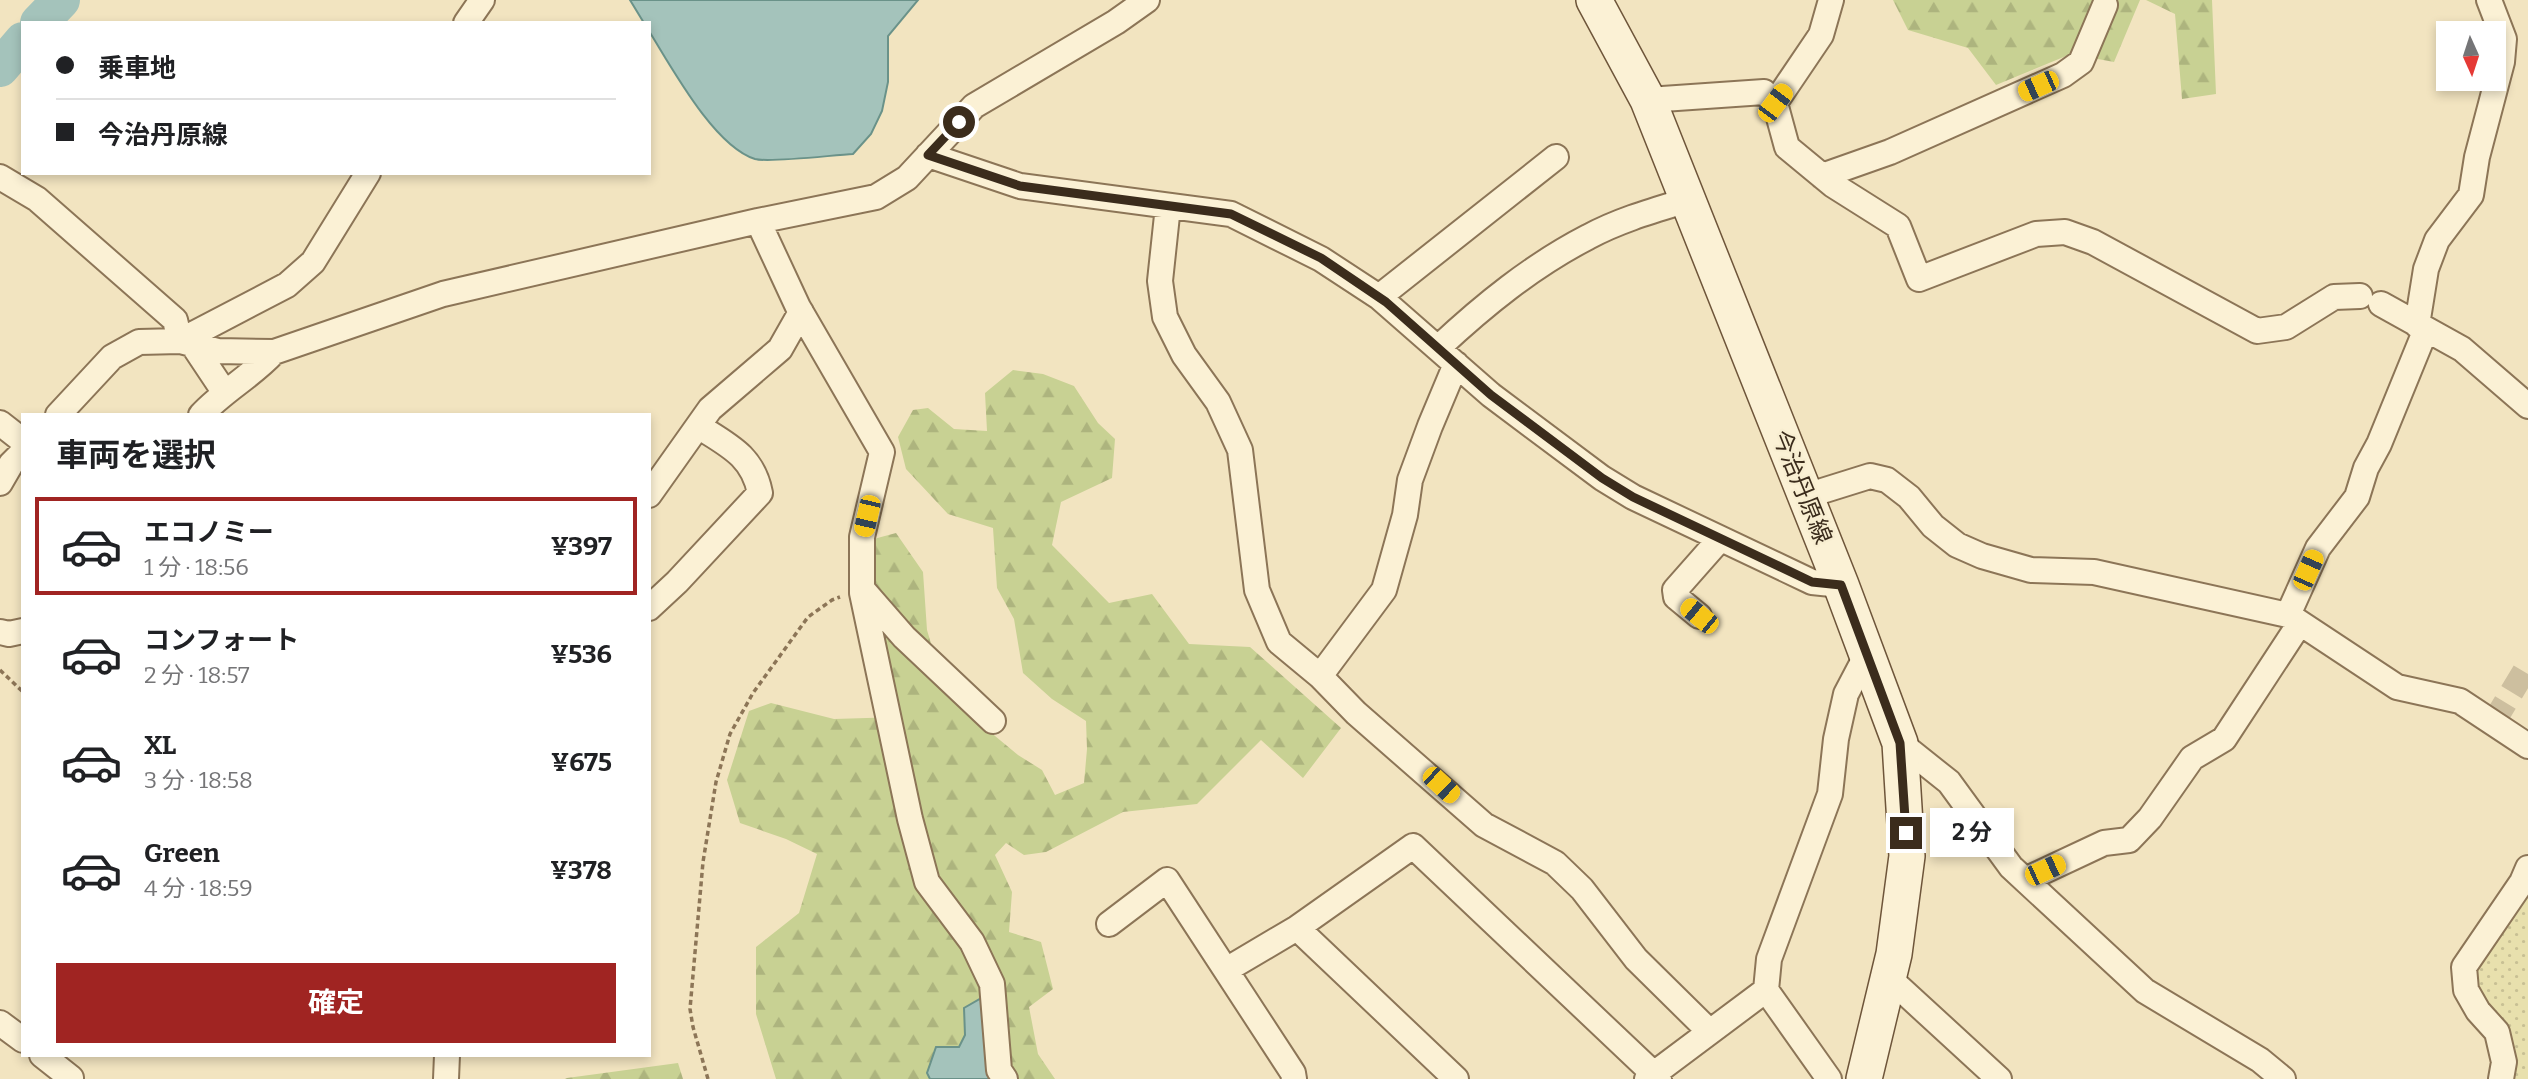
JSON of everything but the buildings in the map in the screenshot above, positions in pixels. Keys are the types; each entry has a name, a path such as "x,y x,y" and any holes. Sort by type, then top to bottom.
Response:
{"main road":[{"name":"今治丹原線","path":"1594,0 1648,100 1841,585 1900,743 1907,856 1894,954 1864,1079"}],"street":[{"path":"467,21 482,0"},
{"path":"60,413 112,357 139,342 186,343 218,351 274,352 443,294 758,221 876,197 907,178 974,106 1116,23 1147,0"},
{"path":"1775,103 1821,35 1830,0"},
{"path":"2025,880 2104,843 2129,840 2150,818 2192,758 2224,738 2294,619 2318,548 2357,497 2366,468 2379,444 2421,327 2426,270 2437,240 2471,195 2477,157 2502,62 2504,39 2489,0"},
{"path":"1822,176 1890,152 2063,75 2081,62 2105,5"},
{"path":"1648,100 1764,92 1775,103 1787,147 1822,176 1898,226 1919,279 2036,234 2065,232 2093,242 2257,331 2286,327 2334,297 2371,300 2462,349 2528,406"},
{"path":"928,155 1020,186 1231,214 1321,258 1379,298 1491,395 1602,478 1633,497 1812,582 1841,585"},
{"path":"1379,298 1556,157"},
{"path":"186,343 288,285 313,261 367,175"},
{"path":"0,177 37,199 175,320 186,343 225,393"},
{"path":"1320,676 1384,590 1405,515 1410,480 1430,426 1447,356 1482,308 1531,270 1590,236 1688,200"},
{"path":"1168,206 1160,281 1166,317 1184,355 1218,402 1240,450 1257,590 1279,642 1484,825 1555,863 1582,890 1636,959 1709,1031"},
{"path":"758,221 801,312 882,452 862,537 862,590 910,819 927,882 971,942 992,984 999,1070 1005,1079"},
{"path":"651,492 710,409 780,349 801,312"},
{"path":"203,413 259,368 274,352"},
{"path":"0,424 21,440"},
{"path":"651,606 760,493 757,476 737,451 698,426"},
{"path":"0,483 11,464 21,454"},
{"path":"1806,496 1870,476 1887,480 1909,497 1933,526 1949,539 1982,556 2031,570 2094,572 2294,619 2398,687 2460,701 2528,746"},
{"path":"1699,616 1676,597 1675,590 1720,538"},
{"path":"862,590 904,637 993,721"},
{"path":"0,632 9,634 21,631"},
{"path":"1829,1079 1766,990 1769,959 1830,794 1836,739 1846,694 1867,654"},
{"path":"1900,743 1949,782 2011,867 2145,991 2260,1060 2283,1079"},
{"path":"1226,970 1297,928 1413,846 1653,1077 1709,1031 1766,990"},
{"path":"2501,1079 2504,1062 2497,1032 2478,1011 2466,990 2464,967 2522,882 2528,868"},
{"path":"1109,924 1167,880 1293,1073 1294,1079"},
{"path":"1297,928 1455,1079"},
{"path":"1889,978 1999,1079"},
{"path":"0,1023 21,1039"},
{"path":"44,1057 71,1079 76,1070 78,1057"},
{"path":"446,1079 447,1057"}],"path":[{"path":"708,1079 692,1027 692,971 703,862 716,782 730,734 753,693 808,617 832,600 862,590"},
{"path":"0,670 21,690"}],"shaded area":[{"path":"2528,893 2528,1079 2512,1079 2478,995 2476,964"}],"green space":[{"path":"1893,0 2140,0 2114,62 2071,54 1996,85 1968,48 1908,30"},
{"path":"2146,0 2212,0 2216,94 2182,99 2175,14"},
{"path":"1013,370 1043,374 1074,386 1098,423 1115,439 1112,478 1061,502 1052,545 1109,603 1152,594 1189,644 1250,647 1341,728 1303,778 1261,740 1197,804 1123,812 1046,852 1024,855 1006,843 995,855 1012,892 1009,932 1041,942 1053,989 1029,1007 1038,1054 1055,1079 776,1079 756,1014 756,947 799,913 817,854 786,839 740,823 727,780 749,711 771,703 834,719 899,717 882,647 870,540 896,533 923,572 927,630 942,681 989,731 1018,755 1042,770 1055,795 1084,783 1086,721 1052,699 1023,673 1014,619 997,588 993,528 948,514 906,469 898,437 913,410 928,408 954,429 987,431 985,393"},
{"path":"678,1063 683,1079 565,1079 567,1078"}],"water":[{"path":"630,0 918,0 888,36 888,82 882,111 871,134 853,154 762,160 740,151 724,139 695,104 651,34 651,21 643,21"},
{"path":"985,996 994,1079 930,1079 927,1073 936,1047 959,1047 965,1035 964,1008"}],"waterway":[{"path":"41,21 61,0"},
{"path":"0,68 21,43"}],"tunnel":[{"path":"2493,723 2528,665"}],"route":[{"path":"959,122 928,155 1020,186 1231,214 1321,258 1386,302 1491,395 1602,478 1633,497 1812,582 1841,585 1900,743 1906,833"}]}
